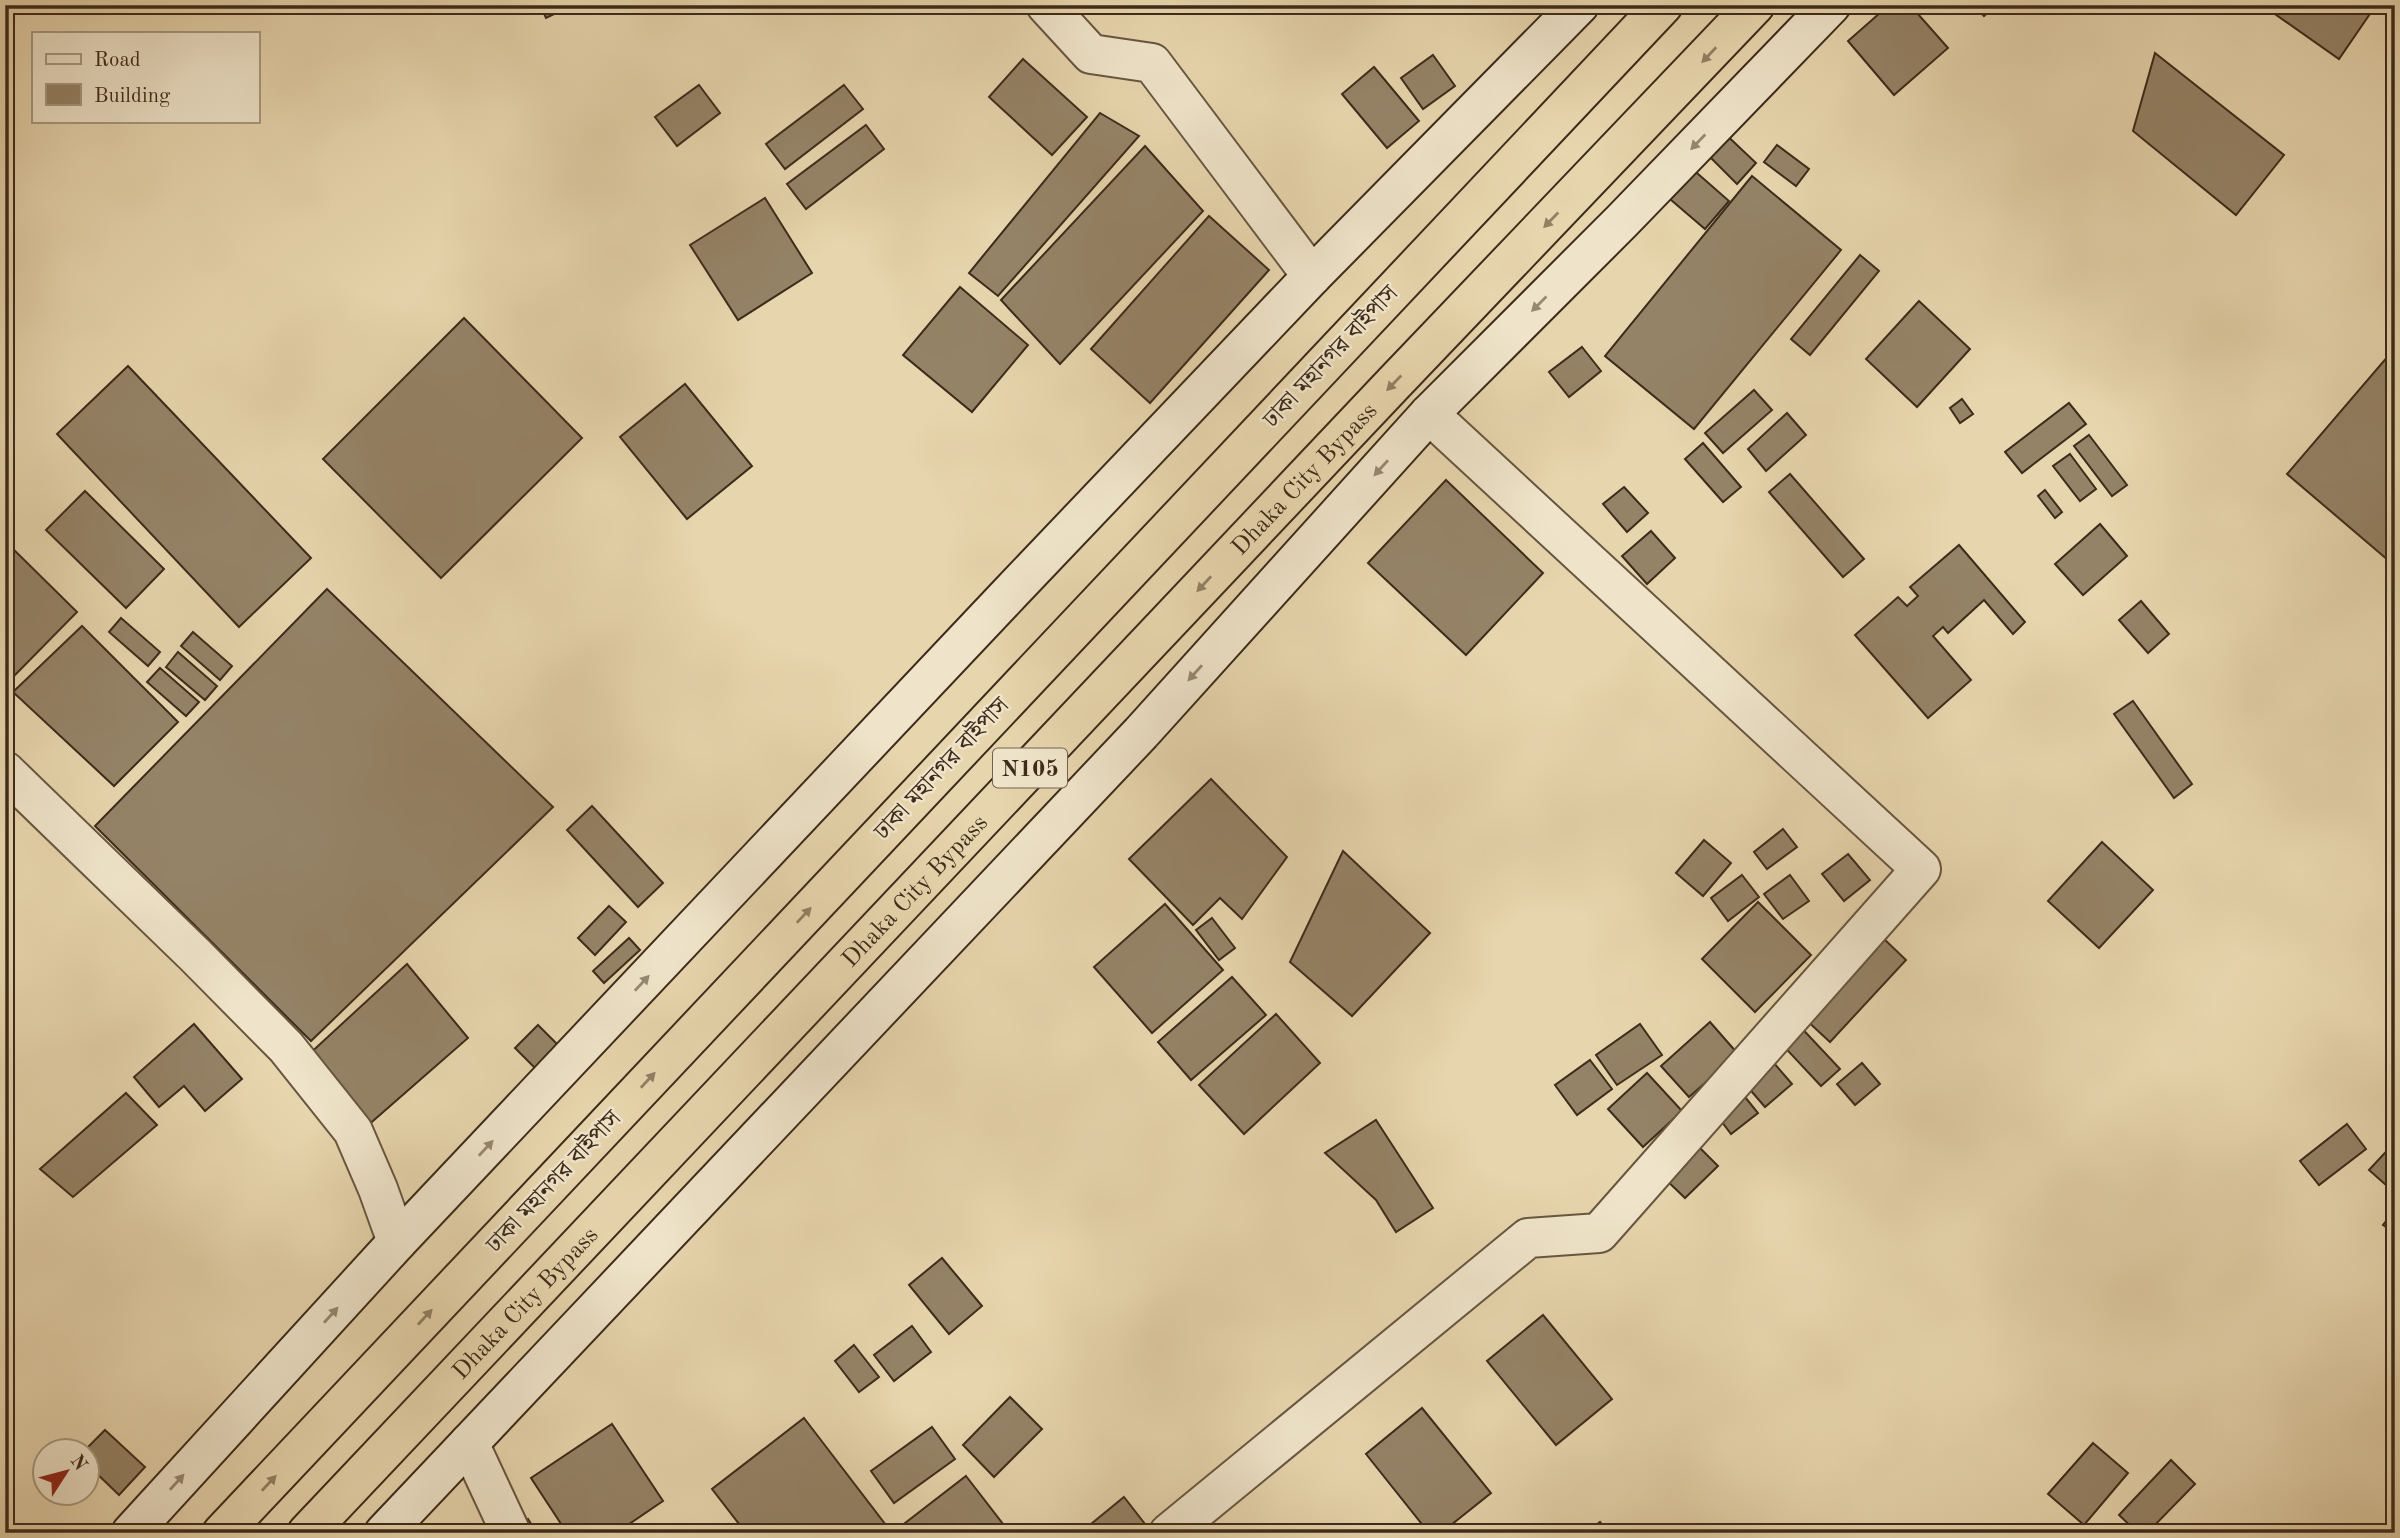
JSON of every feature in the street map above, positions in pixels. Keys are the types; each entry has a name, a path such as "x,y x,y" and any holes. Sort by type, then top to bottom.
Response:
{"highway":[{"name":"ঢাকা মহানগর বাইপাস","path":"222,1533 1662,5"},
{"name":"Dhaka City Bypass","path":"307,1533 1755,5"}],"main road":[{"path":"1046,5 1091,54 1152,63 1312,276"},
{"path":"131,1533 397,1242 1312,276 1579,5"},
{"path":"384,1533 1142,733 1429,414 1831,5"},
{"path":"1169,1533 1528,1238 1599,1233 1921,869 1429,414"},
{"path":"5,771 195,954 286,1047 353,1131 397,1242"},
{"path":"469,1443 511,1533"}],"building":[{"path":"540,5 573,5 546,18"},
{"path":"1889,5 1910,5 1948,48 1894,95 1848,41"},
{"path":"1974,5 1996,5 1984,16"},
{"path":"2262,5 2376,5 2339,59"},
{"path":"2155,53 2284,155 2236,215 2133,131"},
{"path":"1433,55 1455,86 1423,109 1401,78"},
{"path":"1023,59 1087,117 1052,155 989,97"},
{"path":"1374,67 1419,121 1387,148 1342,94"},
{"path":"699,85 720,113 677,146 655,117"},
{"path":"844,85 863,109 785,169 766,144"},
{"path":"1100,113 1139,136 998,296 969,273"},
{"path":"866,125 884,149 806,209 787,184"},
{"path":"1719,128 1756,163 1737,184 1701,148"},
{"path":"1777,145 1809,169 1796,186 1764,162"},
{"path":"1145,146 1203,211 1060,364 1001,300"},
{"path":"1689,166 1729,201 1705,229 1664,194"},
{"path":"1752,176 1841,250 1694,429 1605,356"},
{"path":"765,198 812,273 738,320 690,245"},
{"path":"1209,216 1269,270 1150,403 1091,349"},
{"path":"1860,255 1879,271 1810,355 1791,339"},
{"path":"960,287 1028,345 972,412 903,355"},
{"path":"1919,301 1970,349 1917,407 1866,359"},
{"path":"464,318 582,438 441,578 323,459"},
{"path":"1582,347 1601,371 1569,397 1549,372"},
{"path":"2395,348 2395,566 2287,474"},
{"path":"128,366 311,558 239,627 57,434"},
{"path":"685,384 752,466 687,519 620,437"},
{"path":"1754,390 1772,410 1723,453 1705,433"},
{"path":"1962,399 1973,414 1960,423 1950,408"},
{"path":"2069,403 2086,424 2022,473 2005,452"},
{"path":"1787,413 1806,435 1766,471 1748,449"},
{"path":"2089,435 2127,485 2112,496 2074,446"},
{"path":"1703,443 1741,487 1723,502 1685,459"},
{"path":"2070,454 2096,489 2080,501 2053,466"},
{"path":"1790,474 1864,559 1843,577 1769,492"},
{"path":"1446,480 1543,573 1466,655 1368,563"},
{"path":"1624,487 1648,513 1627,532 1603,504"},
{"path":"2045,490 2062,512 2055,518 2038,496"},
{"path":"85,491 164,569 126,608 46,530"},
{"path":"2100,524 2127,556 2083,595 2055,564"},
{"path":"1651,531 1675,558 1647,584 1622,556"},
{"path":"5,541 77,612 13,677 5,669"},
{"path":"1959,545 2025,622 2013,634 1984,600 1948,633 1943,627 1933,636 1971,680 1928,718 1855,635 1898,597 1907,606 1918,596 1910,587"},
{"path":"327,589 553,807 311,1041 95,826"},
{"path":"2141,601 2169,634 2148,653 2119,620"},
{"path":"121,618 160,652 148,666 109,632"},
{"path":"82,626 178,722 114,786 13,692"},
{"path":"193,632 232,666 220,680 181,646"},
{"path":"178,652 217,686 205,700 166,667"},
{"path":"160,668 199,702 186,716 147,682"},
{"path":"2133,701 2192,784 2174,798 2114,714"},
{"path":"1211,779 1287,857 1242,919 1220,898 1193,925 1129,859"},
{"path":"592,806 663,883 638,907 567,830"},
{"path":"1783,829 1797,847 1767,869 1754,852"},
{"path":"1704,840 1731,863 1703,896 1676,873"},
{"path":"2102,842 2153,890 2099,948 2048,901"},
{"path":"1343,851 1430,933 1352,1016 1290,962"},
{"path":"1848,854 1870,880 1844,901 1822,874"},
{"path":"1742,875 1759,897 1728,921 1711,898"},
{"path":"1790,875 1809,901 1783,919 1764,894"},
{"path":"1758,902 1811,955 1755,1012 1702,959"},
{"path":"1165,904 1223,970 1152,1033 1094,967"},
{"path":"609,906 626,922 595,955 578,938"},
{"path":"1212,918 1235,948 1219,960 1196,930"},
{"path":"1881,936 1906,960 1830,1042 1804,1018"},
{"path":"629,938 640,950 604,983 593,971"},
{"path":"407,964 468,1038 366,1127 306,1057"},
{"path":"1232,977 1266,1015 1191,1080 1158,1042"},
{"path":"1276,1014 1320,1063 1244,1134 1199,1085"},
{"path":"1794,1020 1840,1069 1821,1086 1776,1038"},
{"path":"1710,1022 1738,1054 1689,1097 1661,1066"},
{"path":"194,1024 242,1079 205,1111 184,1086 159,1107 134,1077"},
{"path":"1640,1024 1662,1055 1617,1085 1596,1055"},
{"path":"538,1025 562,1049 540,1073 515,1048"},
{"path":"1767,1055 1792,1084 1765,1107 1740,1078"},
{"path":"1590,1060 1612,1089 1577,1115 1555,1085"},
{"path":"1862,1063 1880,1084 1855,1105 1837,1084"},
{"path":"1647,1073 1682,1111 1643,1147 1608,1109"},
{"path":"126,1093 157,1125 73,1197 40,1169"},
{"path":"1745,1097 1758,1113 1731,1134 1719,1118"},
{"path":"1376,1120 1433,1208 1396,1232 1376,1200 1325,1153"},
{"path":"2347,1124 2366,1149 2319,1185 2300,1161"},
{"path":"1692,1140 1718,1166 1685,1198 1659,1173"},
{"path":"2395,1142 2395,1193 2369,1170"},
{"path":"2395,1209 2395,1233 2383,1225"},
{"path":"942,1258 982,1306 949,1334 909,1285"},
{"path":"1543,1315 1612,1399 1556,1445 1487,1361"},
{"path":"912,1326 931,1352 894,1381 874,1355"},
{"path":"854,1345 879,1377 859,1392 835,1361"},
{"path":"1010,1397 1042,1429 994,1477 963,1445"},
{"path":"1422,1408 1491,1493 1441,1533 1429,1533 1366,1454"},
{"path":"804,1418 892,1533 746,1533 712,1489"},
{"path":"612,1424 663,1501 616,1533 567,1533 531,1478"},
{"path":"932,1427 955,1459 894,1503 871,1471"},
{"path":"105,1430 145,1467 119,1495 102,1479 102,1436 99,1436"},
{"path":"2093,1443 2128,1473 2084,1525 2048,1494"},
{"path":"2171,1460 2195,1484 2147,1533 2138,1533 2119,1515"},
{"path":"966,1476 1010,1533 898,1533 896,1530"},
{"path":"1124,1497 1152,1533 1080,1533"},
{"path":"528,1519 537,1533 512,1533 511,1531"},
{"path":"1600,1522 1609,1533 1586,1533"},
{"path":"728,1524 735,1533 717,1533"}]}
